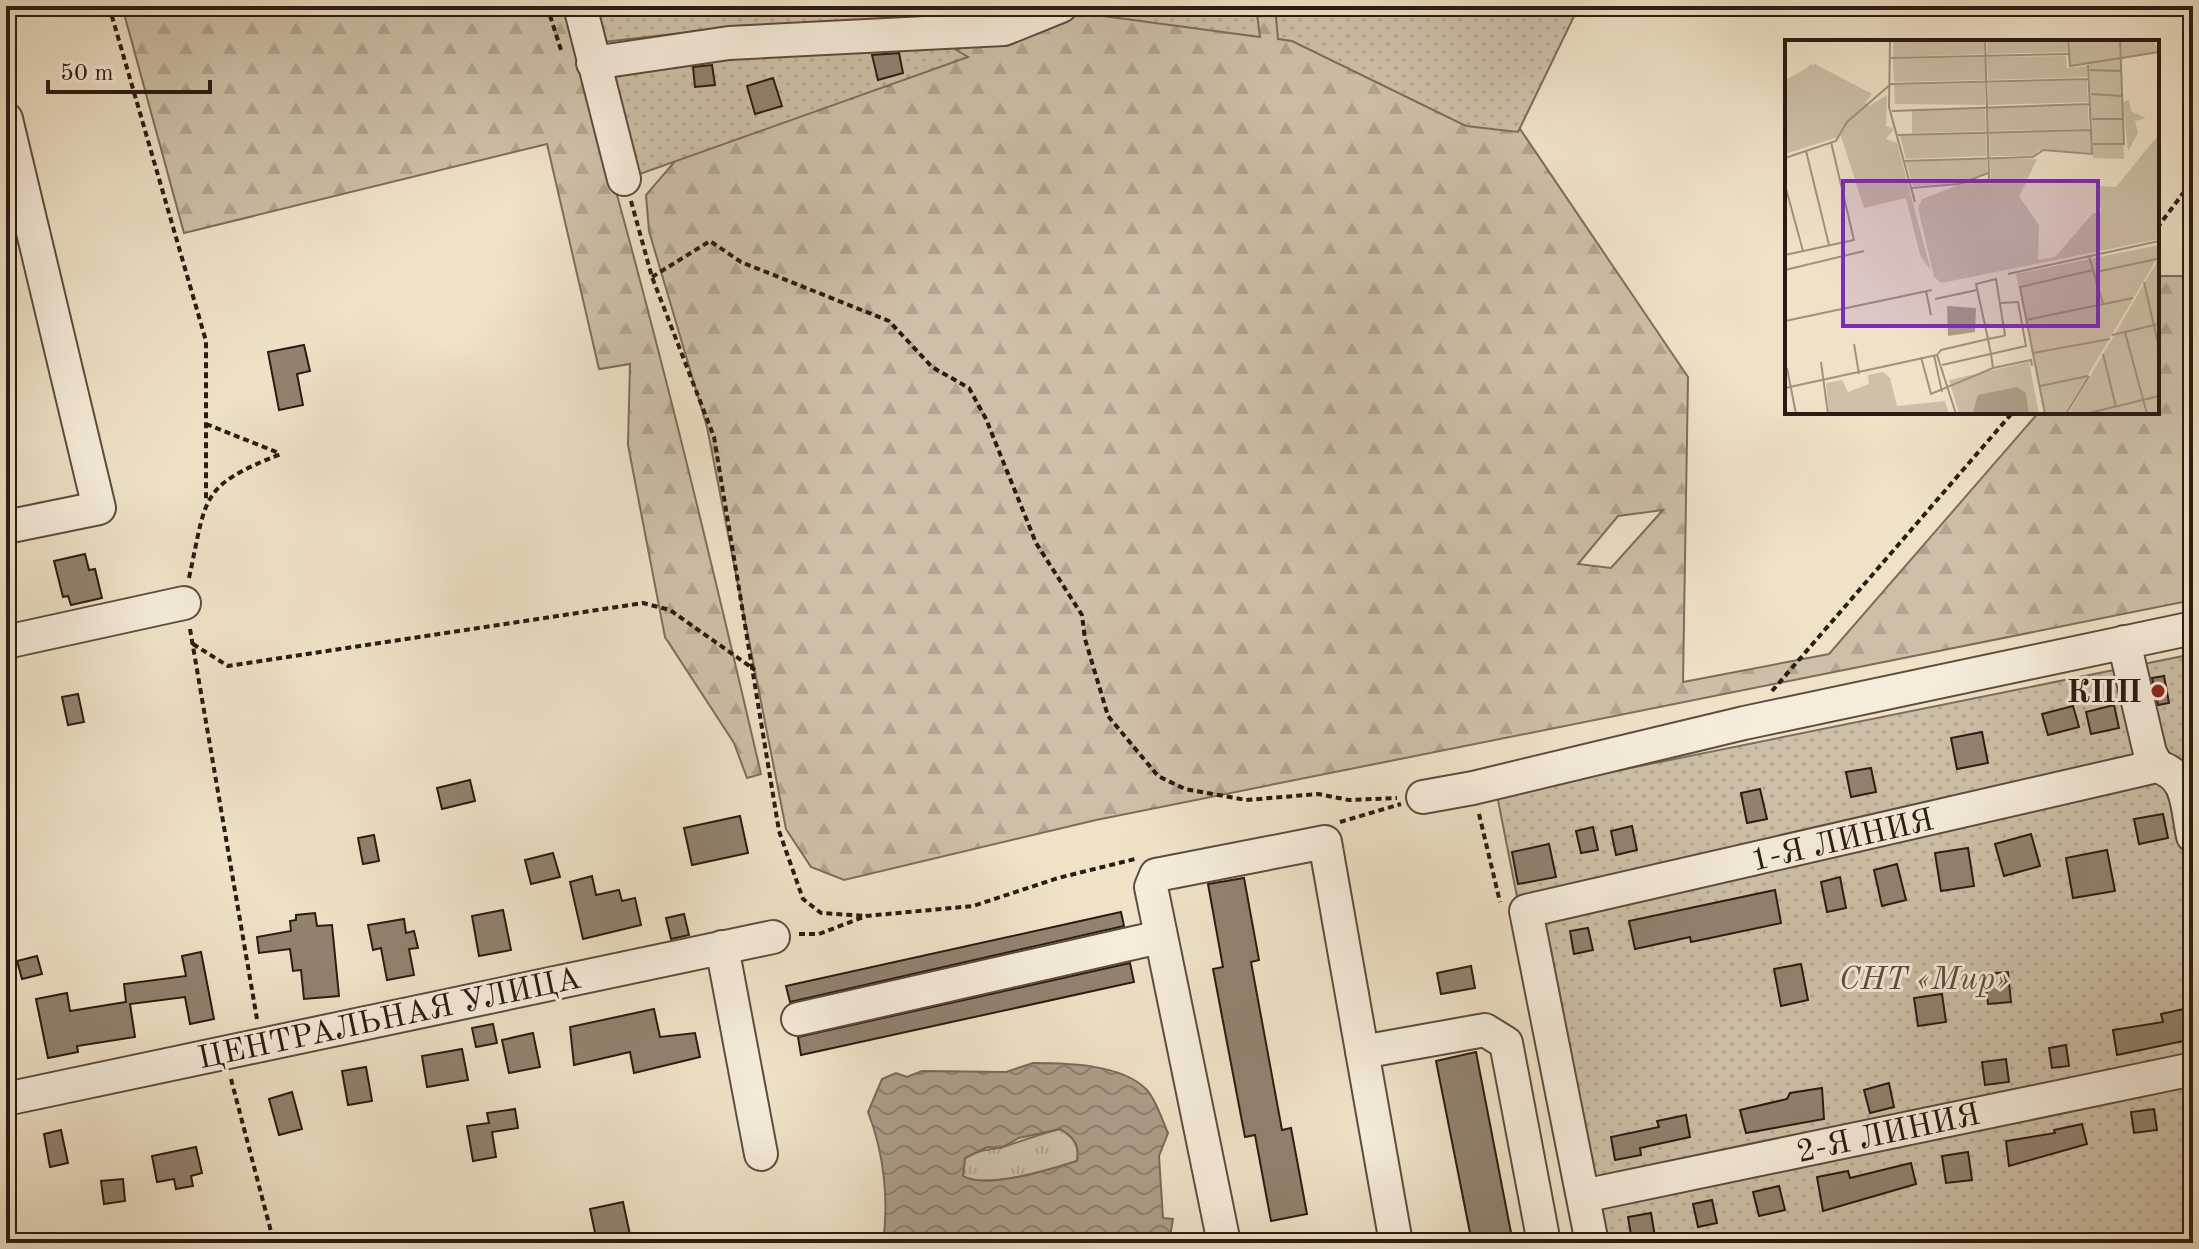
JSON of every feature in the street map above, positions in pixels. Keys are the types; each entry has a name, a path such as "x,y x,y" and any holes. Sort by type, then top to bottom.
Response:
{"street":[{"path":"580,6 624,179"},
{"path":"593,63 729,43 1004,29 1061,6"},
{"path":"6,119 99,508 6,527"},
{"path":"6,642 184,603"},
{"path":"1423,797 1473,788 1744,723 2193,628"},
{"path":"2124,642 2150,753 2177,776 2193,836"},
{"name":"1-Я ЛИНИЯ","path":"1515,914 2177,776"},
{"path":"1224,1243 1151,887 1156,875 1325,842 1396,1243"},
{"path":"1515,914 1592,1243"},
{"name":"ЦЕНТРАЛЬНАЯ УЛИЦА","path":"6,1099 224,1052 260,1032 773,937"},
{"path":"798,1019 1160,937"},
{"path":"722,947 761,1154"},
{"path":"1362,1052 1485,1030 1506,1043 1544,1243"},
{"name":"2-Я ЛИНИЯ","path":"1583,1196 2193,1069"}],"path":[{"path":"109,6 206,341 206,499 184,603 260,1032"},
{"path":"624,179 652,277 714,437 755,670 779,831 803,899 821,913 866,916 973,906 1058,878 1149,856"},
{"path":"2159,225 2193,180"},
{"path":"652,277 710,241 753,267 889,321 932,367 969,388 986,419 1036,543 1082,615 1085,639 1108,716 1158,776 1185,789 1246,800 1318,794 1349,800 1423,797"},
{"path":"1744,723 2011,414"},
{"path":"206,424 281,454 233,473 206,499"},
{"path":"193,644 228,666 643,603 670,610 755,670"},
{"path":"1473,788 1515,914"},
{"path":"1338,822 1423,797"},
{"path":"773,937 819,934 866,916"},
{"path":"224,1052 274,1243"}],"green space":[{"path":"122,6 563,6 618,197 668,388 761,774 747,778 734,743 665,637 628,445 630,364 599,369 547,144 184,233"},
{"path":"593,6 1036,6 1006,18 726,28 603,42"},
{"path":"1065,6 1259,6 1518,126 1688,377 1683,682 1829,654 2037,414 2159,414 2159,276 2193,276 2193,600 1096,820 844,880 811,867 786,829 707,427 649,231 646,195 682,153 816,91 852,99 864,88 889,86 909,70 930,68 983,33","holes":["1663,510 1611,568 1578,564 1618,516"]},
{"path":"1093,6 1256,6 1260,37 1088,14"},
{"path":"1275,6 1579,6 1518,132 1466,126 1292,41 1278,39"},
{"path":"945,43 968,57 637,175 608,70 735,52"},
{"name":"СНТ «Мир»","path":"2193,654 2193,1243 1585,1243 1497,795"},
{"path":"1060,1129 1075,1142 1077,1161 1003,1180 974,1180 963,1176 965,1158 971,1155"}],"water":[{"path":"1033,1063 1093,1067 1123,1074 1150,1093 1168,1133 1159,1156 1163,1218 1173,1219 1169,1243 883,1243 884,1177 868,1112 882,1079 896,1073 907,1077 922,1071 1006,1072","holes":["1060,1129 1077,1146 1077,1161 1003,1180 973,1180 963,1176 965,1158 987,1147 1001,1148 1019,1138"]}],"building":[{"path":"899,53 903,73 878,80 872,55"},
{"path":"712,65 715,85 695,87 693,67"},
{"path":"773,78 782,106 755,114 747,86"},
{"path":"304,345 310,371 297,374 303,405 279,410 268,352"},
{"path":"85,554 89,570 95,569 102,598 71,605 68,596 63,597 54,561"},
{"name":"КПП","path":"2164,676 2169,703 2158,705 2152,678"},
{"path":"78,694 84,722 68,725 62,697"},
{"path":"2114,705 2119,728 2091,734 2086,712"},
{"path":"2073,706 2079,727 2048,735 2042,714"},
{"path":"1982,732 1988,763 1957,769 1951,738"},
{"path":"1871,768 1876,792 1851,797 1846,772"},
{"path":"470,780 475,801 442,809 437,788"},
{"path":"1760,789 1767,819 1747,823 1741,793"},
{"path":"2163,814 2168,838 2139,844 2134,819"},
{"path":"740,816 748,853 692,865 684,828"},
{"path":"1632,826 1637,850 1616,855 1611,831"},
{"path":"1593,827 1598,850 1581,853 1576,831"},
{"path":"2031,834 2040,866 2004,876 1995,844"},
{"path":"374,835 379,861 363,864 358,838"},
{"path":"1549,844 1556,877 1518,884 1512,852"},
{"path":"1968,848 1974,886 1941,891 1935,853"},
{"path":"2107,850 2115,891 2073,898 2066,858"},
{"path":"553,853 560,877 531,884 525,860"},
{"path":"1897,864 1906,900 1882,906 1874,870"},
{"path":"592,876 596,895 619,890 622,901 635,898 641,925 583,939 570,882"},
{"path":"1840,877 1846,908 1827,912 1821,882"},
{"path":"1244,878 1259,960 1251,962 1282,1130 1291,1128 1307,1214 1271,1221 1255,1135 1245,1137 1213,969 1223,967 1208,884"},
{"path":"1775,890 1781,923 1691,942 1690,937 1635,949 1629,921"},
{"path":"503,910 511,950 479,956 472,916"},
{"path":"1121,912 1124,926 790,1002 786,986"},
{"path":"315,913 317,926 332,925 339,996 304,999 301,970 293,971 290,949 259,953 257,937 291,931 290,921 296,920 296,915"},
{"path":"684,914 689,935 671,939 666,918"},
{"path":"404,919 406,933 414,931 418,948 409,949 414,975 387,980 381,948 373,950 368,925"},
{"path":"1588,928 1593,950 1574,954 1570,931"},
{"path":"201,952 214,1019 190,1024 185,997 130,1004 135,1037 77,1046 78,1052 48,1058 36,999 67,993 70,1011 126,1002 124,984 186,976 182,956"},
{"path":"37,956 42,974 22,979 17,961"},
{"path":"1130,963 1134,982 801,1055 798,1037"},
{"path":"1801,964 1808,1000 1781,1006 1774,969"},
{"path":"1471,966 1475,988 1441,994 1437,973"},
{"path":"2008,972 2011,1002 1988,1004 1985,974"},
{"path":"1942,994 1946,1022 1918,1026 1914,998"},
{"path":"2193,1007 2193,1039 2117,1055 2113,1030 2163,1022 2161,1014"},
{"path":"654,1009 660,1037 695,1033 700,1057 634,1073 630,1052 574,1065 570,1027"},
{"path":"493,1024 497,1043 476,1047 472,1028"},
{"path":"533,1033 540,1067 509,1073 502,1040"},
{"path":"2066,1045 2069,1066 2052,1068 2049,1048"},
{"path":"462,1049 468,1080 427,1087 422,1056"},
{"path":"1476,1052 1513,1243 1472,1243 1436,1061"},
{"path":"2006,1059 2009,1082 1985,1085 1982,1062"},
{"path":"366,1067 372,1101 348,1105 342,1071"},
{"path":"1889,1083 1894,1107 1870,1113 1864,1090"},
{"path":"1822,1088 1824,1119 1746,1133 1740,1110 1787,1099 1790,1093"},
{"path":"292,1092 302,1129 279,1135 269,1099"},
{"path":"515,1109 518,1128 492,1132 496,1157 473,1161 467,1126 489,1123 487,1113"},
{"path":"2154,1109 2157,1130 2134,1133 2131,1112"},
{"path":"1686,1115 1690,1137 1640,1148 1641,1155 1615,1160 1611,1137 1659,1127 1657,1121"},
{"path":"2082,1124 2087,1144 2009,1166 2006,1141 2055,1133 2054,1130"},
{"path":"61,1130 68,1163 50,1167 44,1134"},
{"path":"196,1147 202,1173 191,1176 193,1186 176,1189 174,1179 157,1182 152,1156"},
{"path":"1968,1152 1972,1180 1946,1183 1942,1156"},
{"path":"1911,1163 1916,1184 1823,1211 1817,1177 1848,1171 1850,1178"},
{"path":"123,1179 125,1201 104,1204 101,1181"},
{"path":"1779,1186 1785,1210 1759,1216 1753,1192"},
{"path":"1712,1200 1717,1223 1698,1227 1693,1204"},
{"path":"623,1202 630,1235 597,1242 590,1209"},
{"path":"1651,1213 1655,1237 1632,1241 1628,1217"}],"place":[{"name":"КПП","path":"2158,691"}]}
